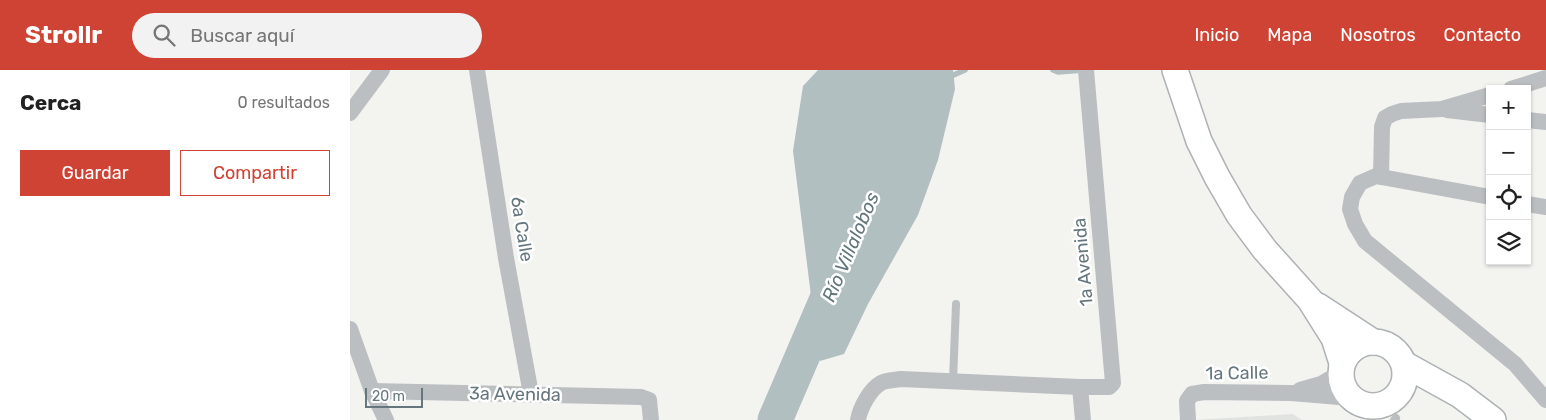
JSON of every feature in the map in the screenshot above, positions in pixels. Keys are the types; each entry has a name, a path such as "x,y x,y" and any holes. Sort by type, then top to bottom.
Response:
{"main road":[{"path":"1175,70 1199,141 1239,215 1265,250 1310,300 1334,338 1341,367 1342,384 1361,402 1396,419"},
{"path":"1310,300 1373,342"},
{"path":"1341,367 1345,357 1360,344 1383,343 1399,355 1406,373 1402,390 1388,403 1380,406 1361,402"},
{"path":"1404,364 1460,395 1494,420"}],"street":[{"path":"350,113 382,70"},
{"name":"6a Calle","path":"478,70 506,258 531,394"},
{"name":"1a Avenida","path":"1080,387 1109,387 1113,383 1086,77"},
{"path":"1524,85 1546,78"},
{"path":"1442,109 1486,96"},
{"path":"1381,177 1382,127 1385,118 1401,111 1442,109 1486,114"},
{"path":"1531,120 1546,122"},
{"path":"1486,196 1376,176 1360,183 1352,197 1350,209 1355,224 1365,240 1515,364 1546,400"},
{"path":"1531,205 1546,207"},
{"path":"351,335 372,391 386,420"},
{"name":"1a Calle","path":"1291,393 1321,384 1341,367"},
{"path":"858,420 870,393 881,382 900,378 1080,387 1083,420"},
{"name":"3a Avenida","path":"372,391 641,397 649,400 651,414"},
{"name":"1a Calle","path":"1188,420 1187,402 1192,394 1204,392 1291,393 1361,402"}],"lane":[{"path":"954,381 956,304"}],"shaded area":[{"path":"1293,414 1302,420 1194,420"}],"water":[{"path":"818,70 953,70 955,89 938,160 918,215 868,304 844,354 820,361 811,336 812,304 793,151 803,86"}],"waterway":[{"path":"949,77 965,70"},
{"path":"1053,70 1058,72 1084,70"},
{"name":"Río Villalobos","path":"775,420 830,292"}]}
